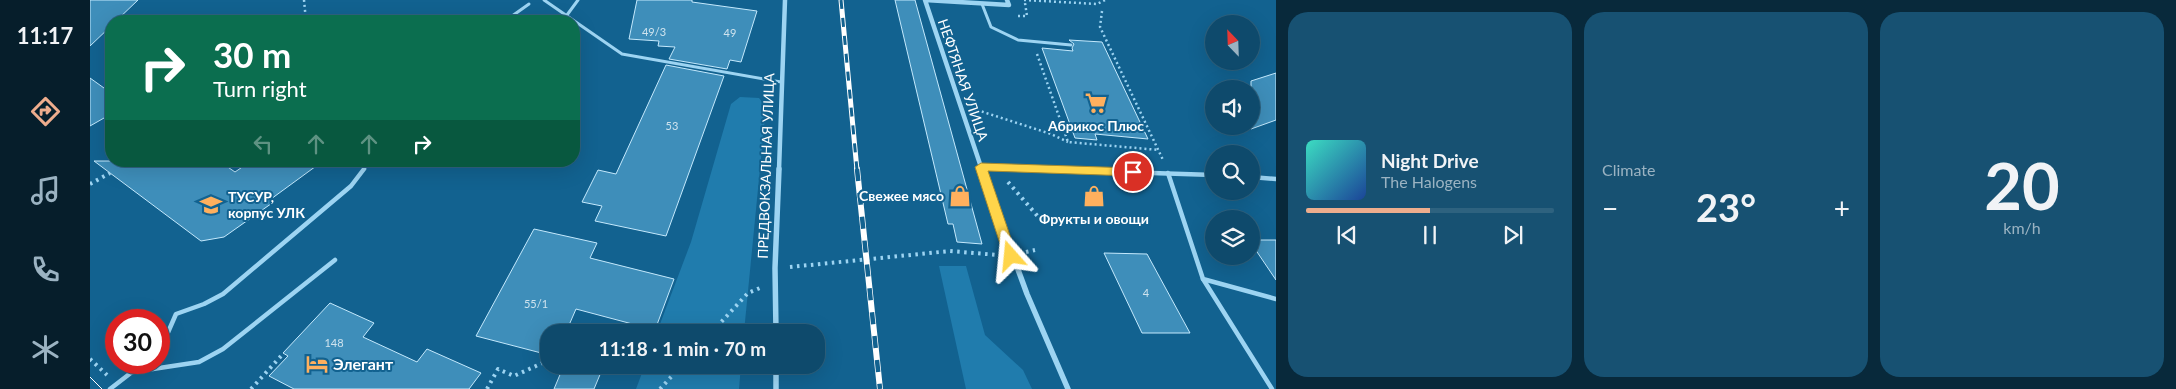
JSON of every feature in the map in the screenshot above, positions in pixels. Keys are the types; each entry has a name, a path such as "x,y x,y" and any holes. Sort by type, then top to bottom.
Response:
{"street":[{"name":"ПРЕДВОКЗАЛЬНАЯ УЛИЦА","path":"776,324 775,268 785,0"},
{"name":"НЕФТЯНАЯ УЛИЦА","path":"1007,0 1008,5 925,0 1011,256 1047,345 1068,389"},
{"path":"776,374 776,389"}],"lane":[{"path":"544,0 567,15 578,0"},
{"path":"513,15 529,4"},
{"path":"982,4 991,27 1018,40 1071,45"},
{"path":"580,24 622,54 781,82"},
{"path":"170,327 176,314 204,304 223,294 350,186 365,167"},
{"path":"981,167 1205,175"},
{"path":"1168,173 1203,279 1272,389"},
{"path":"1260,177 1276,179"},
{"path":"170,366 199,362 223,349 335,260"},
{"path":"1203,279 1276,299"},
{"path":"110,389 130,374"}],"path":[{"path":"304,0 305,15"},
{"path":"986,14 1027,16 1024,0 1097,4 1106,0"},
{"path":"974,109 1051,134 1068,142 1159,150 1100,27 1102,11"},
{"path":"1036,53 1068,142"},
{"path":"90,184 110,173"},
{"path":"775,268 950,251 1011,256 1035,250"},
{"path":"719,324 748,293 759,288 776,287"},
{"path":"251,389 282,355"},
{"path":"90,359 117,384"},
{"path":"487,389 498,369 514,376 540,364"},
{"path":"660,389 674,374"}],"shaded area":[{"path":"740,97 759,98 766,107 745,324 660,324 691,242 731,104"},
{"path":"939,266 966,266 985,335 1023,370 1032,389 966,389"},
{"path":"642,374 740,374 739,389 636,389"}],"building":[{"path":"90,0 138,0 122,15 105,15 105,32 90,46"},
{"path":"637,0 692,0 692,2 757,11 741,62 730,60 727,69 669,59 675,47 658,46 659,41 629,39"},
{"path":"895,0 915,0 982,244 957,242 953,224 948,224"},
{"name":"Абрикос Плюс","path":"1069,40 1102,42 1148,139 1095,134 1097,140 1075,138 1042,48 1073,51 1074,44"},
{"path":"666,65 724,76 666,236 595,221 602,206 582,202 598,170 616,174"},
{"path":"1276,73 1276,120 1260,126 1260,80 1254,80"},
{"path":"90,78 105,89 105,117 90,126"},
{"name":"ТУСУР, корпус УЛК","path":"94,161 105,161 105,167 228,167 235,172 242,167 315,167 271,199 275,201 224,237 201,241"},
{"path":"534,229 597,243 590,258 674,279 657,324 632,324 576,309 569,324 540,324 540,353 476,336"},
{"path":"1260,240 1276,240 1276,280 1260,256"},
{"path":"1104,253 1147,254 1190,333 1142,333"},
{"path":"330,303 374,323 363,337 417,362 427,349 481,373 469,389 294,389 269,376 288,356 283,353"},
{"path":"560,374 600,374 594,389 554,389"}],"tram line":[{"path":"90,377 102,389"}],"railway":[{"path":"841,0 857,170"},
{"path":"857,169 880,389"}],"place":[{"name":"Абрикос Плюс","path":"1096,103"},
{"name":"Свежее мясо","path":"960,196"},
{"name":"Фрукты и овощи","path":"1094,196"},
{"name":"ТУСУР, корпус УЛК","path":"211,205"},
{"name":"Элегант","path":"317,364"}],"route":[{"path":"1011,256 981,167 1133,172"}]}
